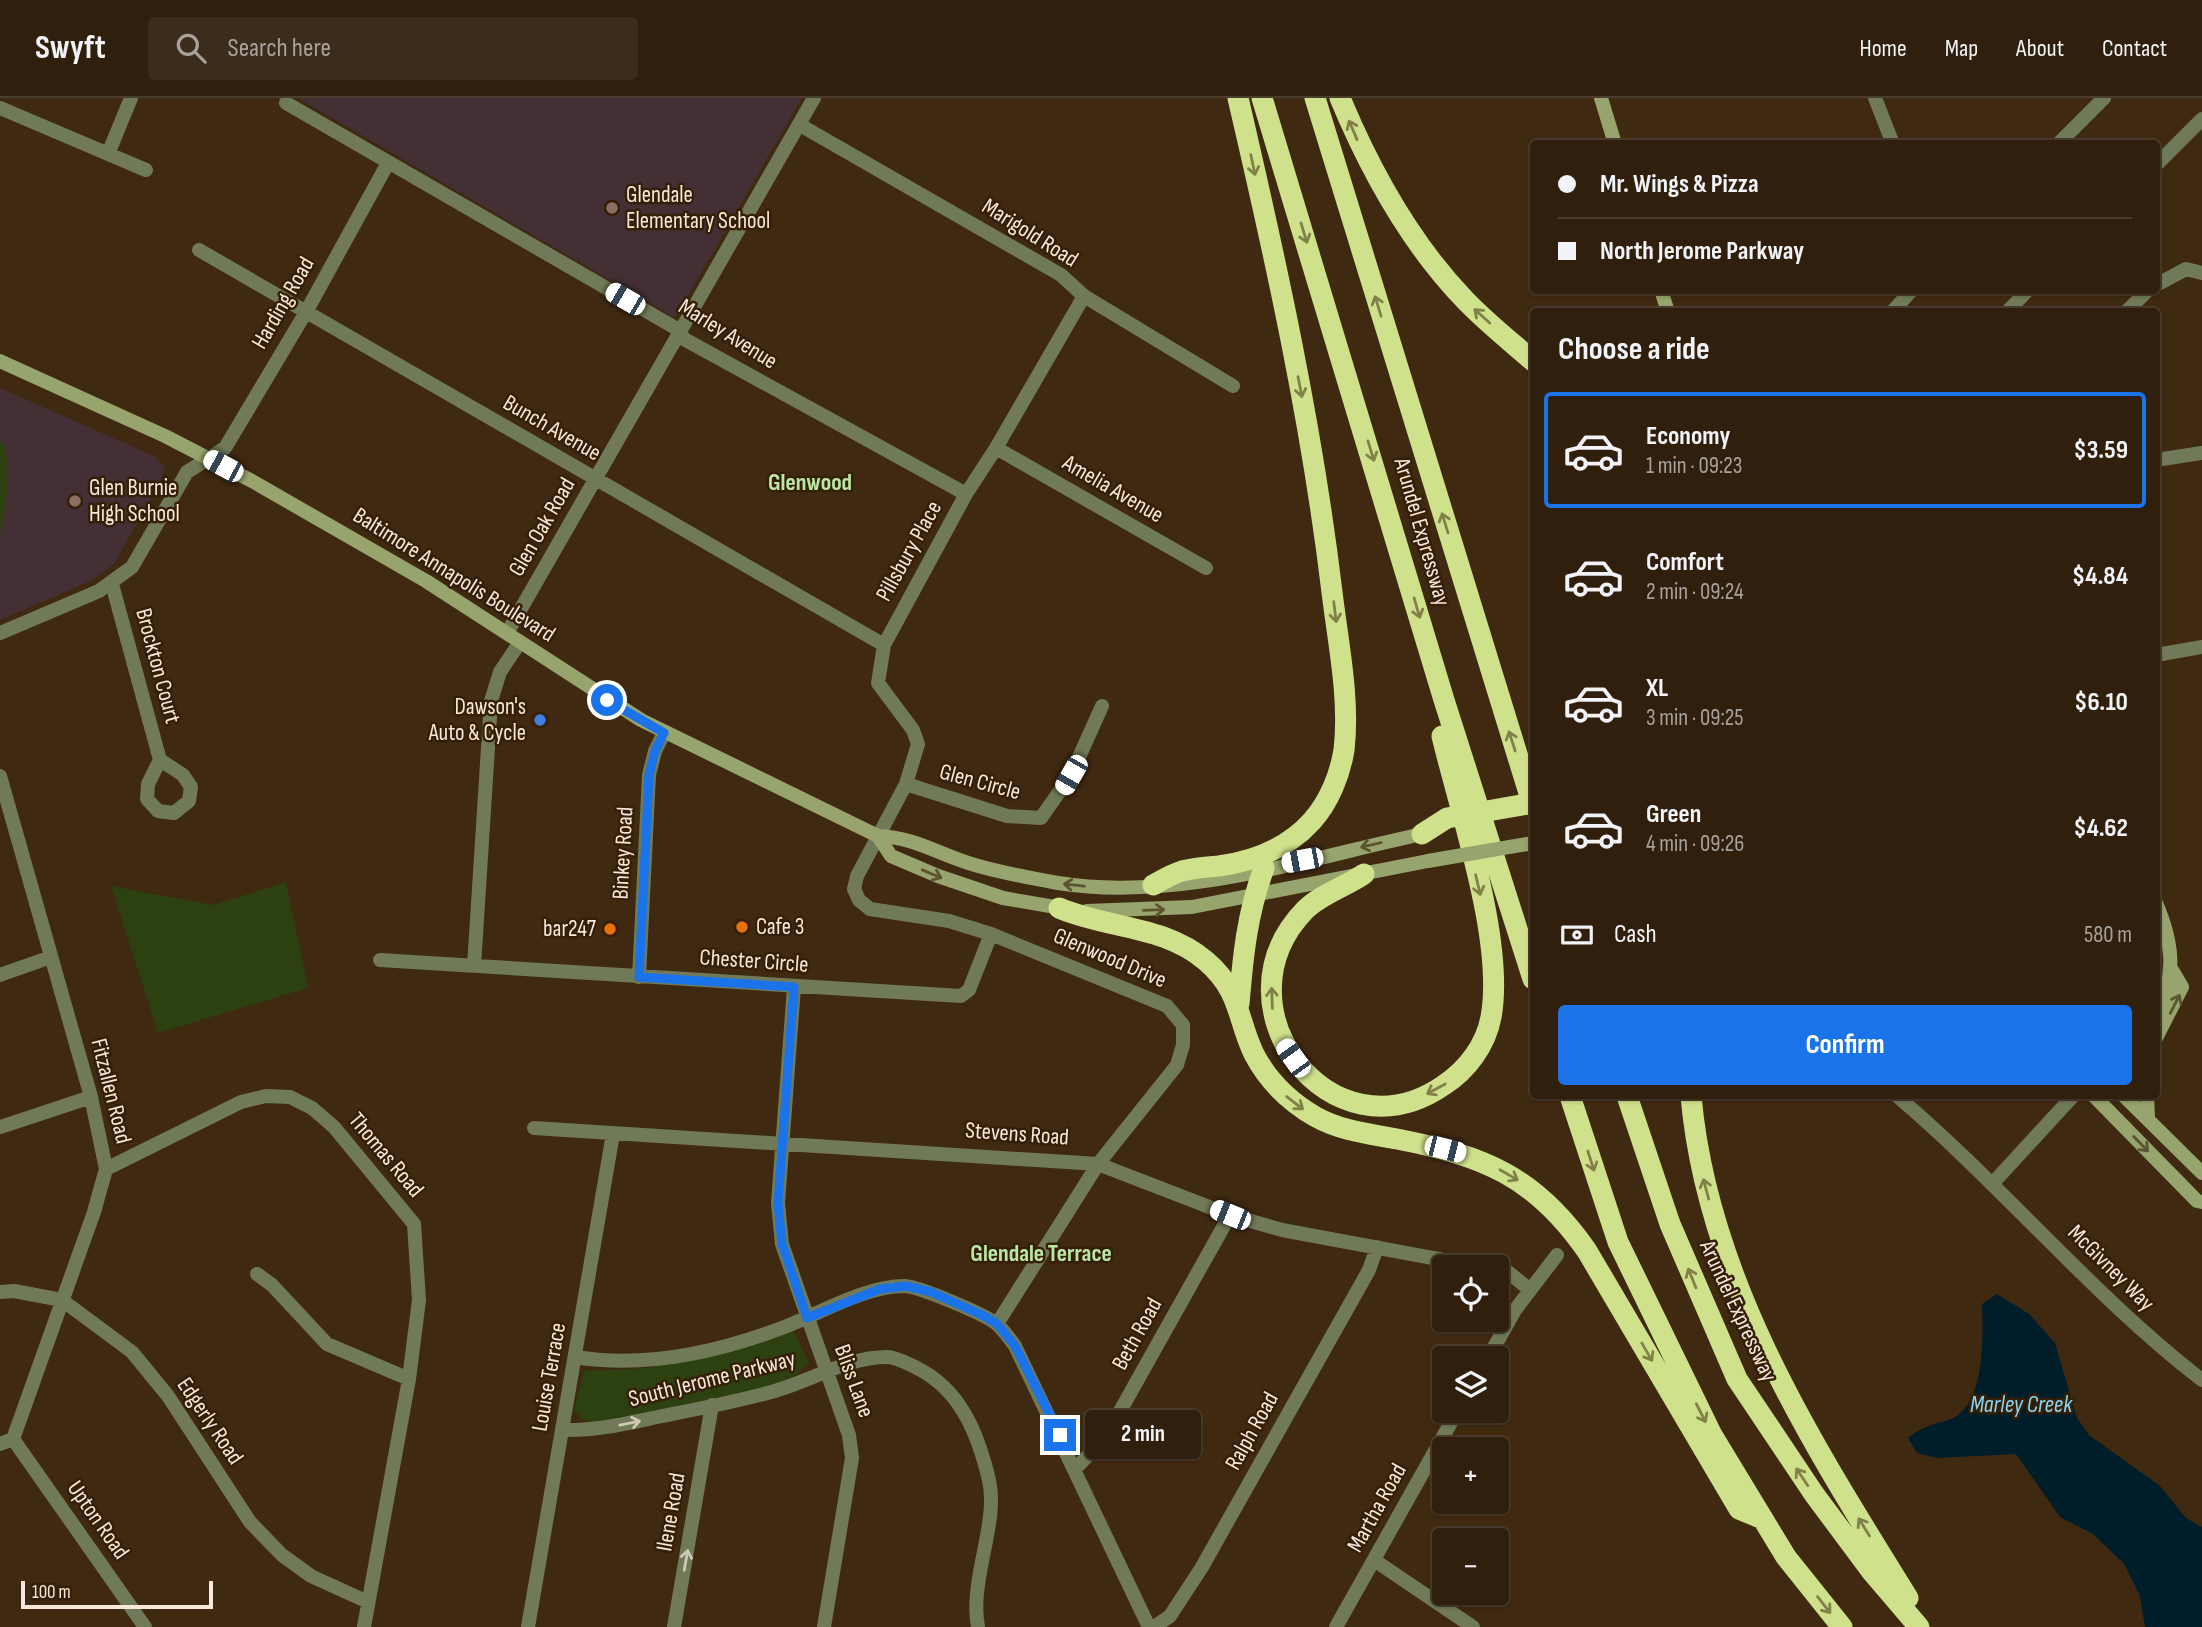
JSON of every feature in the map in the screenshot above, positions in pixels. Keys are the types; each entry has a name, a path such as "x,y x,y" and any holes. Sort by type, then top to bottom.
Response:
{"highway":[{"path":"1153,885 1182,871 1266,855 1311,822 1328,798 1339,772 1346,723 1315,464 1238,98"},
{"name":"Arundel Expressway","path":"1262,98 1444,700 1530,970"},
{"name":"Arundel Expressway","path":"1315,98 1530,794"},
{"path":"1340,98 1388,197 1434,262 1464,299 1530,358"},
{"path":"1364,874 1307,907 1286,932 1274,963 1270,998 1283,1044 1304,1073 1335,1095 1366,1104 1391,1105 1435,1092 1460,1075 1478,1050 1491,1018 1494,990 1490,940 1439,725 1444,700"},
{"path":"1422,834 1447,818 1530,804"},
{"path":"1264,868 1254,894 1239,969 1239,1004 1254,1053 1275,1085 1304,1110 1340,1128 1474,1157 1519,1181 1548,1203 1587,1251 1739,1509 1763,1519"},
{"path":"1059,908 1087,920 1143,930 1174,940 1208,963 1239,1004"},
{"path":"1571,1099 1618,1242 1712,1434 1786,1557 1842,1627"},
{"name":"Arundel Expressway","path":"1628,1099 1670,1224 1737,1379 1814,1494 1872,1572 1919,1627"},
{"path":"1691,1099 1705,1187 1728,1260 1758,1329 1821,1457 1926,1627"}],"main road":[{"path":"1601,98 1614,140"},
{"name":"Baltimore Annapolis Boulevard","path":"0,362 209,458 378,552 595,693 664,733 878,836 904,837 973,864 1048,881 1086,886 1153,885 1264,868 1422,834 1530,815"},
{"name":"Baltimore Annapolis Boulevard","path":"878,836 891,856 993,895 1059,908 1162,910 1530,844"},
{"path":"2160,915 2168,938 2172,970 2160,1004"},
{"path":"2160,1030 2182,987 2172,970"},
{"path":"2097,1099 2197,1201 2202,1202"},
{"path":"2127,1099 2202,1173"},
{"path":"2147,1099 2148,1117"}],"street":[{"path":"108,154 131,98"},
{"name":"Glen Oak Road","path":"514,638 595,479 814,98"},
{"path":"1875,98 1891,140"},
{"path":"2062,140 2104,98"},
{"name":"Marley Avenue","path":"286,103 679,330 684,339 966,494"},
{"path":"0,108 146,170"},
{"path":"2160,161 2202,120"},
{"name":"Marigold Road","path":"800,125 1050,268 1084,296 1233,386"},
{"name":"Harding Road","path":"112,584 140,556 187,472 225,448 306,312 388,163"},
{"name":"Bunch Avenue","path":"199,250 884,645"},
{"path":"2160,283 2186,269 2202,273"},
{"path":"1896,308 1908,294"},
{"path":"2011,308 2024,294"},
{"path":"2130,308 2144,294"},
{"name":"Pillsbury Place","path":"878,836 906,784 918,744 913,730 878,683 884,645 966,494 996,448 1084,296"},
{"name":"Amelia Avenue","path":"996,448 1206,568"},
{"path":"2160,459 2202,453"},
{"path":"0,633 112,584"},
{"name":"Brockton Court","path":"112,584 160,760"},
{"path":"474,966 491,701 514,638"},
{"path":"2160,654 2202,647"},
{"name":"Glen Circle","path":"906,784 1007,816 1041,818 1071,775 1102,706"},
{"name":"Binkey Road","path":"639,977 649,775 655,751 664,733"},
{"name":"Fitzallen Road","path":"0,776 6,819 51,957 91,1097 106,1169 62,1300 7,1442"},
{"name":"Glenwood Drive","path":"878,836 857,876 855,889 859,900 870,909 949,921 992,934 1167,1006 1183,1025 1183,1045 1177,1065 1098,1164 997,1324"},
{"name":"Chester Circle","path":"380,960 961,996 969,990 992,934"},
{"path":"0,975 51,957"},
{"name":"Bliss Lane","path":"794,987 785,1145 778,1203 782,1244 849,1434 852,1458 824,1627"},
{"path":"0,1127 91,1097"},
{"name":"Thomas Road","path":"106,1169 253,1098 290,1097 312,1108 334,1127 414,1224 419,1300 409,1380 364,1627"},
{"name":"McGivney Way","path":"1900,1099 1993,1183 2154,1343 2202,1380"},
{"path":"1993,1183 2070,1099"},
{"name":"Stevens Road","path":"534,1128 785,1145 943,1152 1098,1164 1230,1215 1282,1230 1432,1258"},
{"name":"Louise Terrace","path":"528,1627 613,1133"},
{"name":"Beth Road","path":"1075,1469 1105,1438 1230,1215"},
{"name":"Ralph Road","path":"1151,1627 1170,1616 1202,1567 1369,1270 1377,1247"},
{"path":"1495,1346 1529,1289 1557,1255"},
{"path":"1509,1273 1529,1289"},
{"path":"257,1274 272,1284 327,1344 409,1380"},
{"path":"575,1357 623,1362 651,1361 765,1333 880,1289 906,1286 931,1292 997,1324 1015,1346 1151,1627"},
{"name":"Edgerly Road","path":"0,1292 14,1290 62,1300 132,1352 168,1396 250,1522 282,1555 311,1576 368,1602"},
{"name":"South Jerome Parkway","path":"562,1430 588,1431 772,1392 827,1370 890,1357 933,1377 947,1388 969,1420 990,1490 975,1608 978,1627"},
{"name":"Ilene Road","path":"674,1627 712,1405"},
{"name":"Martha Road","path":"1336,1627 1451,1423"},
{"name":"Upton Road","path":"7,1442 145,1627"},
{"path":"1374,1560 1473,1627"}],"shaded area":[{"name":"Glendale Elementary School","path":"298,98 802,98 675,318"},
{"name":"Glen Burnie High School","path":"0,388 154,456 165,467 161,481 114,564 90,581 0,620"}],"green space":[{"path":"0,440 5,448 8,472 0,534"},
{"path":"286,882 308,988 158,1033 111,886 213,905"},
{"path":"793,1330 809,1363 787,1383 595,1423 582,1419 574,1410 584,1371 647,1368 741,1346"}],"water":[{"name":"Marley Creek","path":"1997,1294 2029,1314 2055,1343 2077,1418 2089,1435 2160,1486 2186,1518 2202,1527 2202,1627 2145,1627 2140,1596 2124,1564 2093,1534 2060,1517 2016,1454 1937,1458 1917,1453 1908,1438 1922,1429 1958,1415 1967,1406 1978,1379 1982,1304"}],"place":[{"name":"Glendale Elementary School","path":"612,208"},
{"name":"Glen Burnie High School","path":"75,501"},
{"name":"Dawson's Auto & Cycle","path":"540,720"},
{"name":"Cafe 3","path":"742,927"},
{"name":"bar247","path":"610,929"}],"district":[{"name":"Glenwood","path":"810,482"},
{"name":"Glendale Terrace","path":"1041,1253"}],"route":[{"path":"607,700 664,733 655,751 649,775 639,977 794,987 785,1145 778,1203 782,1244 807,1318 880,1289 906,1286 931,1292 950,1303 984,1316 997,1324 1015,1346 1060,1435"}]}
